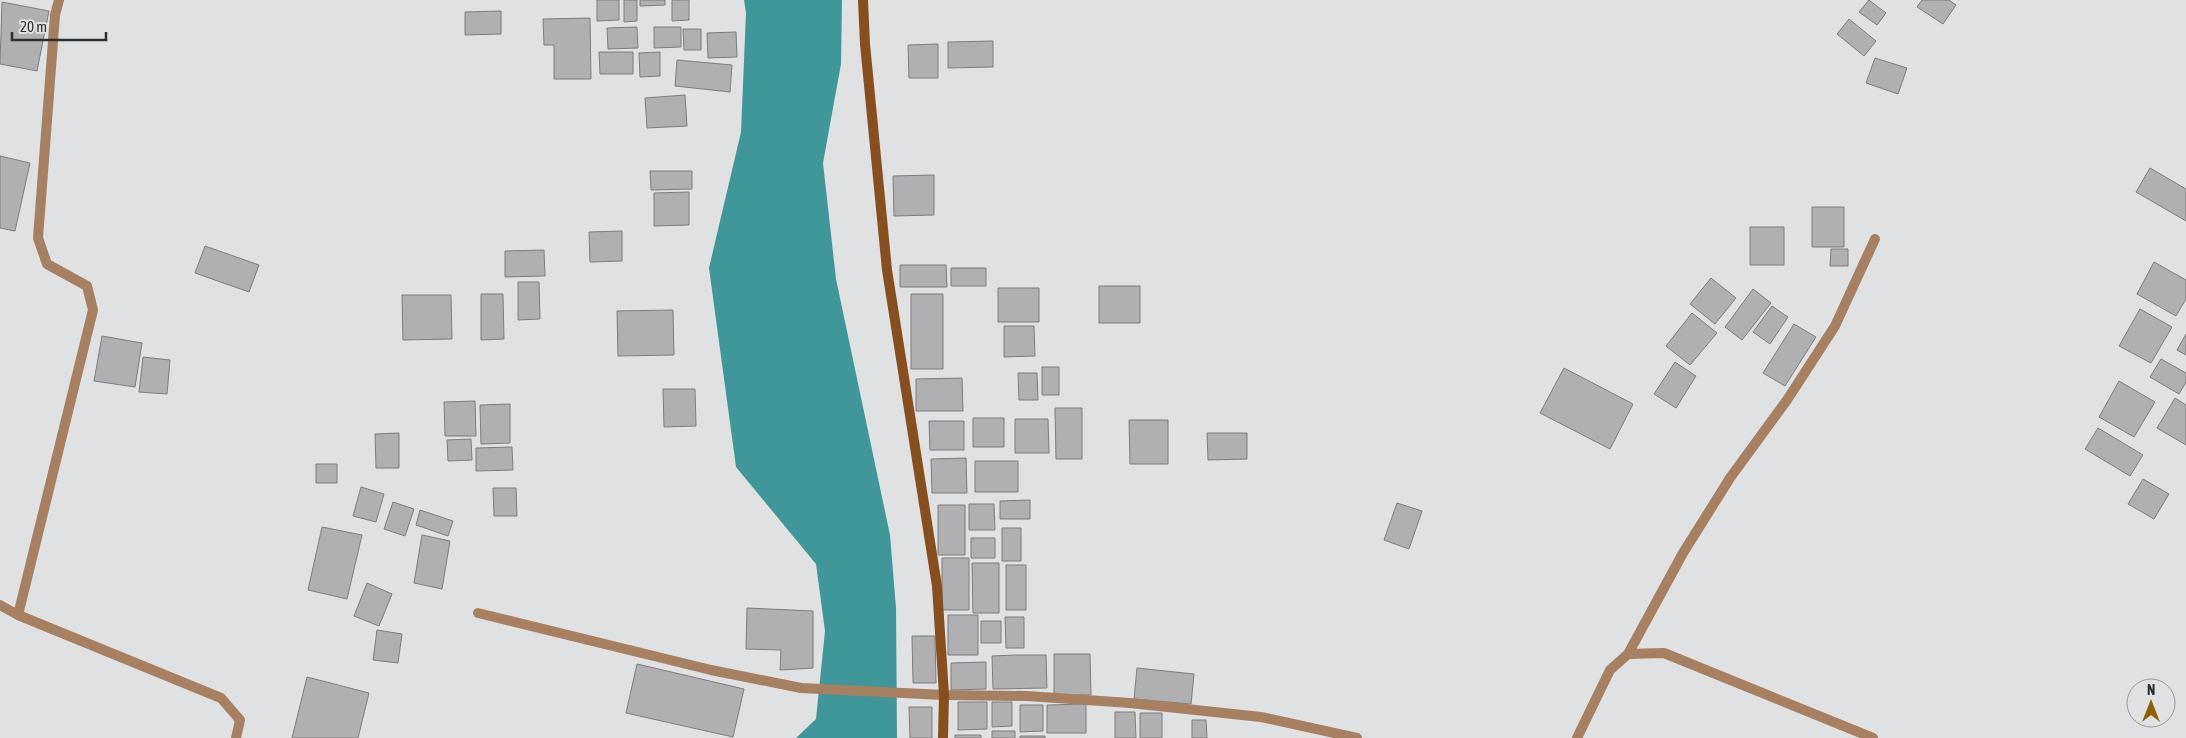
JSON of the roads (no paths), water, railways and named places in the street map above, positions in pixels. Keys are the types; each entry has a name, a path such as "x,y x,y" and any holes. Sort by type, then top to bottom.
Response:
{"street":[{"path":"18,615 93,310 87,286 47,264 38,238 55,14 59,0"},
{"path":"863,0 865,44 887,270 937,586 944,695 943,738"},
{"path":"1578,738 1610,670 1628,654 1688,544 1730,478 1788,400 1836,326 1875,239"},
{"path":"0,605 18,615 221,698 240,720 236,738"},
{"path":"478,613 711,670 801,688 944,695 1027,696 1130,703 1261,718 1357,738"},
{"path":"1628,654 1664,653 1873,738"}],"water":[{"path":"744,0 842,0 841,64 823,163 836,279 890,535 896,608 897,738 796,738 816,719 825,631 816,564 736,467 709,268 741,132 746,13"}]}
